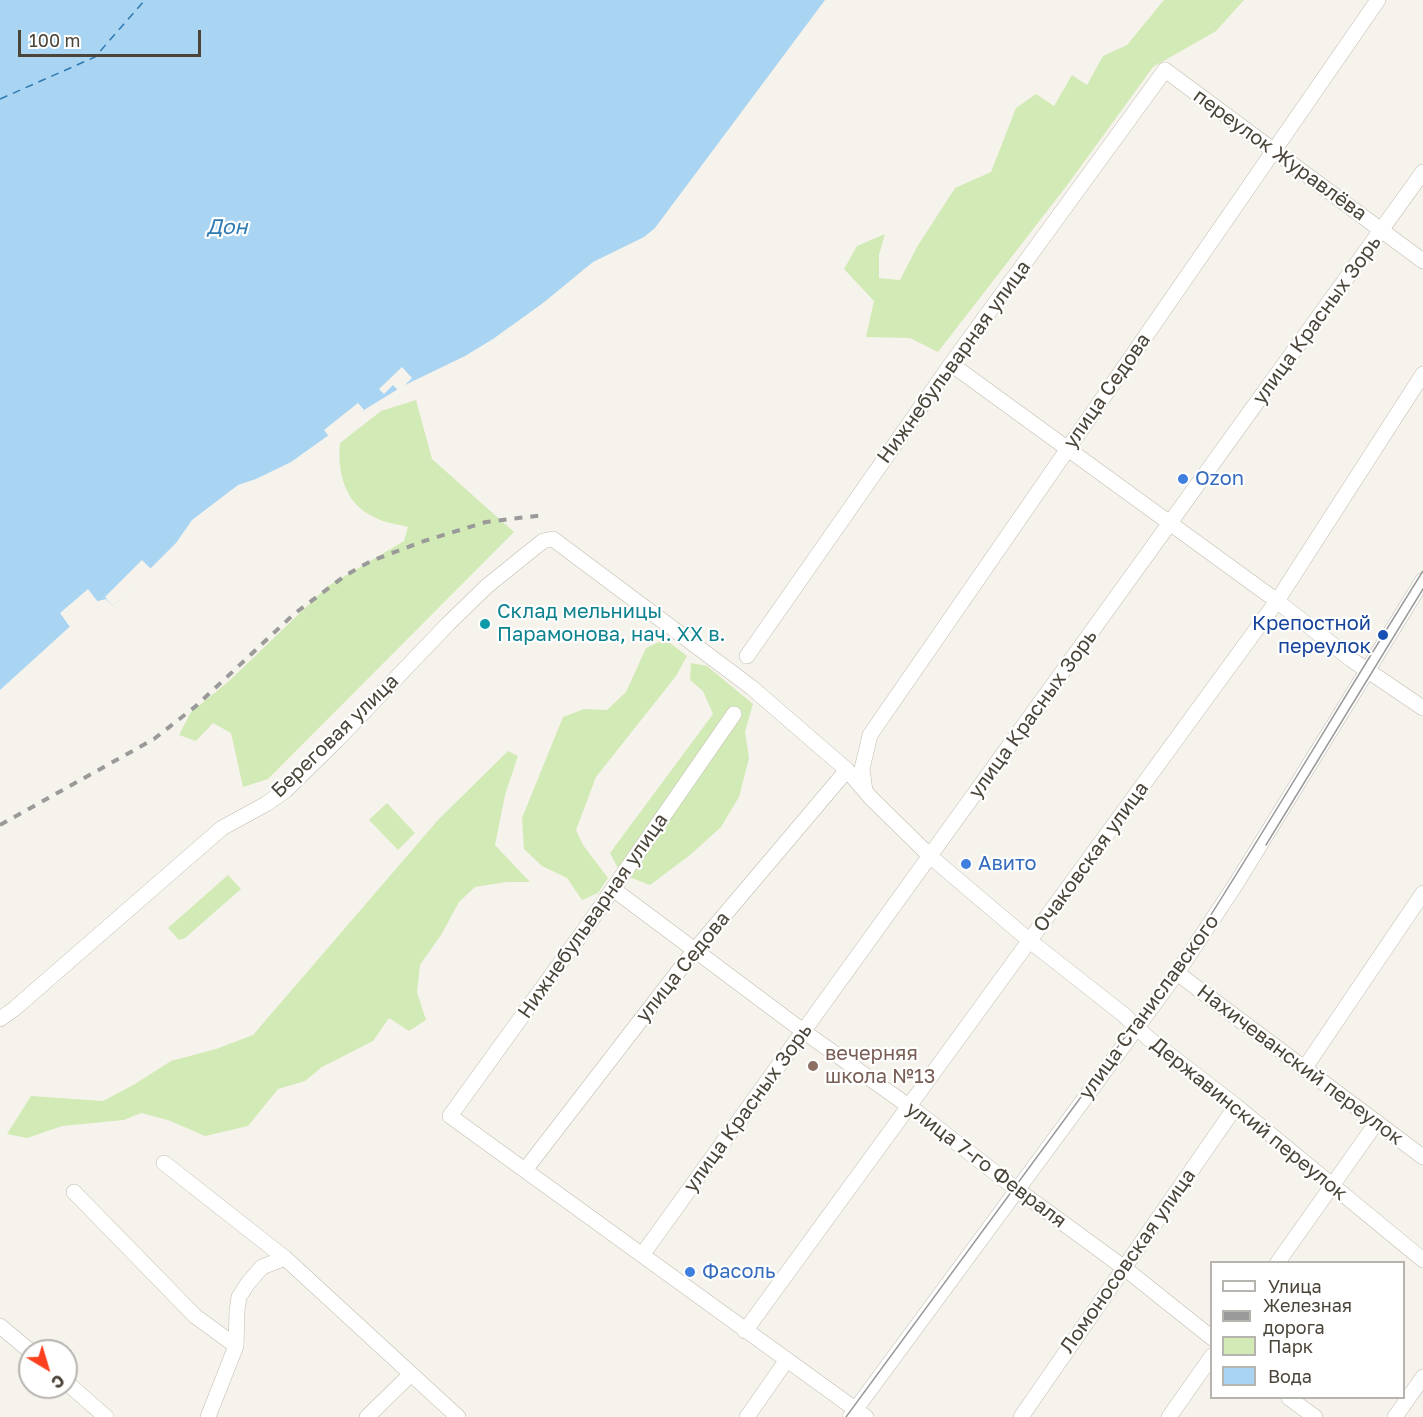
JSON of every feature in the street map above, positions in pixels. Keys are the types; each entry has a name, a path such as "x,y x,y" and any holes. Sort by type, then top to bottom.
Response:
{"street":[{"name":"улица Седова","path":"865,792 862,769 870,735 1378,0"},
{"name":"переулок Журавлёва","path":"1165,70 1423,261"},
{"name":"Нижнебульварная улица","path":"747,656 951,364 1165,70"},
{"name":"улица Красных Зорь","path":"642,1255 1423,172"},
{"path":"951,364 1171,523 1367,670 1423,708"},
{"name":"Очаковская улица","path":"746,1331 1277,601 1423,374"},
{"name":"Державинский переулок","path":"553,539 751,687 847,770 865,792 930,857 1423,1260"},
{"name":"Береговая улица","path":"0,1019 15,1009 222,828 266,804 286,790 487,586 543,540 553,539"},
{"name":"улица Станиславского","path":"857,1415 1017,1190 1177,973 1236,884 1423,580"},
{"name":"Нижнебульварная улица","path":"525,1170 450,1116 613,889 734,714"},
{"name":"улица Седова","path":"525,1170 694,951 847,770"},
{"name":"улица 7-го Февраля","path":"613,889 1123,1267 1210,1336"},
{"path":"1304,1069 1423,893"},
{"name":"Нахичеванский переулок","path":"1177,973 1423,1157"},
{"name":"Ломоносовская улица","path":"1021,1417 1236,1106"},
{"path":"1279,1261 1377,1122"},
{"path":"164,1163 285,1258 458,1417"},
{"path":"525,1170 857,1415"},
{"path":"74,1192 195,1316 236,1346"},
{"path":"208,1417 236,1346 239,1297 262,1267 285,1258"},
{"path":"0,1326 18,1341"},
{"path":"1169,1417 1210,1359"},
{"path":"747,1417 786,1361"},
{"path":"368,1417 411,1374"},
{"path":"1395,1417 1423,1377"},
{"path":"78,1392 106,1417"},
{"path":"1290,1399 1315,1417"}],"green space":[{"path":"1164,0 1244,0 1216,31 1153,67 1068,184 938,352 910,338 866,337 874,301 844,269 857,246 885,234 879,255 879,278 900,280 917,247 955,188 991,172 1016,108 1036,94 1054,106 1072,75 1087,85 1103,56 1127,45"},
{"path":"416,400 432,459 514,532 268,779 243,787 231,733 213,723 196,741 179,735 191,712 228,682 328,586 404,541 408,527 376,518 365,512 350,496 342,476 339,454 340,443 381,411"},
{"path":"665,639 687,656 676,676 596,777 576,830 583,845 608,878 598,893 582,900 567,878 542,866 524,849 522,818 563,717 584,709 607,710 626,692 646,648"},
{"path":"691,663 707,666 753,704 745,732 749,758 739,797 721,827 690,855 650,885 621,874 610,853 713,714 703,691 690,680"},
{"path":"508,751 518,756 505,795 495,845 530,882 507,882 475,887 459,902 441,935 420,965 417,992 426,1020 409,1031 389,1018 373,1041 322,1067 305,1081 278,1089 248,1126 205,1136 168,1120 141,1113 124,1120 62,1126 27,1138 7,1134 31,1096 103,1101 171,1061 216,1049 253,1035 438,820"},
{"path":"387,803 415,833 398,850 369,820"},
{"path":"228,875 241,889 185,938 179,940 168,928"}],"water":[{"name":"Дон","path":"0,0 825,0 655,228 644,237 593,262 543,303 493,339 465,356 403,386 364,410 291,462 238,485 192,520 176,543 113,606 106,599 98,601 0,690"}],"pier":[{"path":"402,367 412,378 400,392 393,385 384,394 379,389"},
{"path":"358,403 364,410 338,430 340,432 331,439 324,430"},
{"path":"142,560 151,569 113,606 105,597"},
{"path":"88,589 98,602 70,627 60,613"}],"ferry route":[{"path":"0,99 95,57 145,0"}],"tram line":[{"path":"846,1417 1186,954 1423,571"},
{"path":"1266,845 1423,589"}],"railway":[{"path":"0,825 154,739 196,706 294,614 346,575 371,561 424,541 486,522 544,515"}],"place":[{"name":"Ozon","path":"1183,479"},
{"name":"Склад мельницы Парамонова, нач. XX в.","path":"485,624"},
{"name":"Крепостной переулок","path":"1383,635"},
{"name":"Авито","path":"966,864"},
{"name":"вечерняя школа №13","path":"813,1066"},
{"name":"Фасоль","path":"690,1272"}]}
